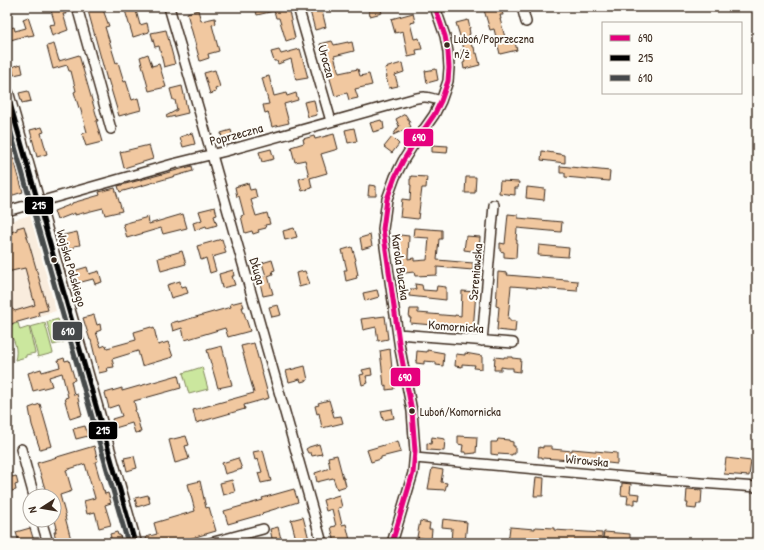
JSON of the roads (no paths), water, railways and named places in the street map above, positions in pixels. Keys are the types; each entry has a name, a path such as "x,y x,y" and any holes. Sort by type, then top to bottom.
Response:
{"street":[{"path":"77,7 111,129"},
{"name":"Długa","path":"169,7 322,543"},
{"name":"Urocza","path":"298,7 331,121"},
{"name":"Karola Buczka","path":"392,543 410,481 415,458 415,441 384,238 384,222 387,200 403,161 434,115 441,101 449,76 449,60 445,36 435,7"},
{"path":"522,7 526,22"},
{"name":"Wojska Polskiego","path":"7,93 135,543"},
{"name":"Poprzeczna","path":"7,211 374,109 422,97 429,97 441,101"},
{"name":"Szreniawska","path":"482,341 494,205"},
{"name":"Komornicka","path":"398,334 513,343"},
{"path":"21,449 32,488"},
{"name":"Wirowska","path":"415,458 658,480 757,487"},
{"path":"43,528 48,543"},
{"path":"210,543 263,529"}],"place":[{"name":"Luboń/Poprzeczna n/ż","path":"447,45"},
{"name":"Luboń/Komornicka","path":"412,411"}]}
